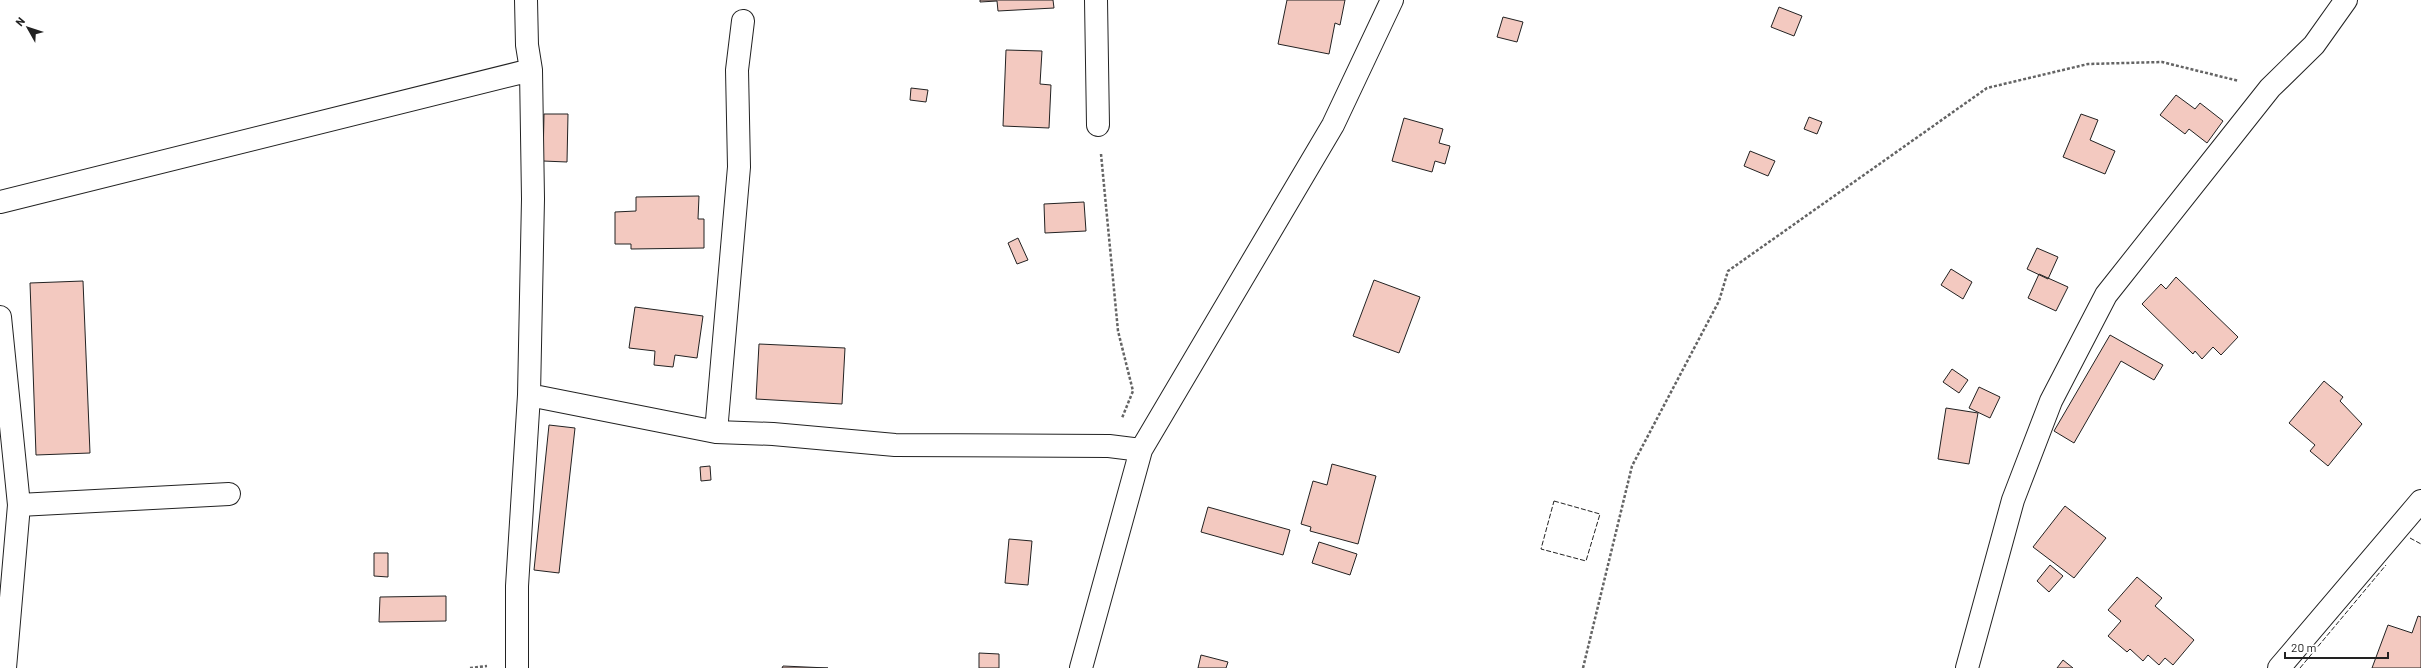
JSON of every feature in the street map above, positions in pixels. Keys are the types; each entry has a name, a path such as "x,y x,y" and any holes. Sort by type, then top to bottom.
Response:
{"street":[{"path":"517,668 517,586 529,395 533,199 532,70 527,45 526,0"},
{"path":"1096,0 1098,125"},
{"path":"1081,668 1141,450 1333,125 1392,0"},
{"path":"1967,668 2013,500 2055,394 2106,295 2270,88 2314,45 2346,0"},
{"path":"716,432 738,182 737,70 743,21"},
{"path":"0,202 532,70"},
{"path":"0,317 19,505 5,668"},
{"path":"529,395 716,432 773,434 895,445 1109,446 1141,450"},
{"path":"19,505 229,494"},
{"path":"2279,668 2421,501"}],"path":[{"path":"1583,668 1632,466 1719,301 1728,271 1987,88 2088,64 2162,62 2270,88"},
{"path":"1098,125 1118,332 1133,391 1109,446"}],"building":[{"path":"980,0 1053,0 1054,8 998,11 997,1 980,2"},
{"path":"1287,0 1345,0 1340,25 1335,23 1329,54 1278,44"},
{"path":"1779,7 1802,16 1794,36 1771,27"},
{"path":"1503,17 1523,22 1517,42 1497,37"},
{"path":"1006,50 1042,51 1040,84 1051,85 1049,128 1003,126"},
{"path":"911,88 928,90 926,102 910,100"},
{"path":"2176,95 2195,109 2200,103 2223,121 2207,143 2189,129 2185,134 2160,115"},
{"path":"544,114 568,114 567,162 543,161"},
{"path":"2081,114 2098,120 2090,140 2115,151 2105,174 2063,157"},
{"path":"1809,117 1822,122 1817,134 1804,129"},
{"path":"1404,118 1443,129 1439,143 1450,146 1445,164 1435,161 1432,172 1392,161"},
{"path":"1750,151 1775,161 1768,176 1744,166"},
{"path":"699,196 698,219 704,219 704,248 631,249 631,244 615,244 615,212 636,211 636,197"},
{"path":"1084,202 1086,231 1045,233 1044,204"},
{"path":"1018,238 1028,260 1017,264 1008,243"},
{"path":"2037,248 2058,257 2048,279 2027,269"},
{"path":"1951,269 1972,282 1963,299 1941,285"},
{"path":"2039,274 2068,287 2056,311 2028,298"},
{"path":"2176,277 2238,337 2221,355 2213,347 2202,359 2195,351 2193,354 2142,304 2161,284 2166,289"},
{"path":"1374,280 1420,297 1399,353 1353,336"},
{"path":"83,281 90,453 36,455 30,283"},
{"path":"635,307 703,316 697,358 675,355 673,367 654,365 655,351 629,348"},
{"path":"2110,335 2163,365 2154,380 2121,361 2074,443 2054,431"},
{"path":"759,344 845,348 842,404 756,399"},
{"path":"1952,369 1968,380 1959,393 1943,382"},
{"path":"2324,381 2343,397 2340,401 2362,424 2328,466 2310,451 2315,445 2289,423"},
{"path":"1979,387 2000,397 1990,418 1969,408"},
{"path":"1946,408 1978,413 1969,464 1938,459"},
{"path":"549,425 575,428 559,573 534,570"},
{"path":"1332,464 1376,476 1358,544 1310,531 1311,527 1301,524 1313,481 1327,485"},
{"path":"710,466 711,480 701,481 700,467"},
{"path":"2065,506 2106,538 2074,578 2033,547"},
{"path":"1208,507 1290,530 1283,555 1201,532"},
{"path":"1009,539 1032,541 1028,585 1005,583"},
{"path":"1319,542 1357,554 1350,575 1312,563"},
{"path":"374,553 388,553 388,577 374,576"},
{"path":"2050,565 2063,576 2049,592 2037,581"},
{"path":"2137,577 2162,598 2155,606 2194,640 2173,665 2165,658 2159,665 2148,655 2143,661 2130,649 2127,652 2108,636 2121,621 2108,610"},
{"path":"446,596 446,621 379,622 380,597"},
{"path":"2418,616 2421,617 2421,668 2372,668 2388,625 2412,633"},
{"path":"979,653 999,654 999,668 979,668"},
{"path":"1201,655 1228,662 1226,668 1198,668"},
{"path":"2063,660 2073,668 2057,668"},
{"path":"783,666 828,668 782,668"}],"fence":[{"path":"1554,501 1600,514 1586,561 1541,549 1554,501"},
{"path":"2410,538 2421,544"},
{"path":"2300,668 2386,565"}]}
